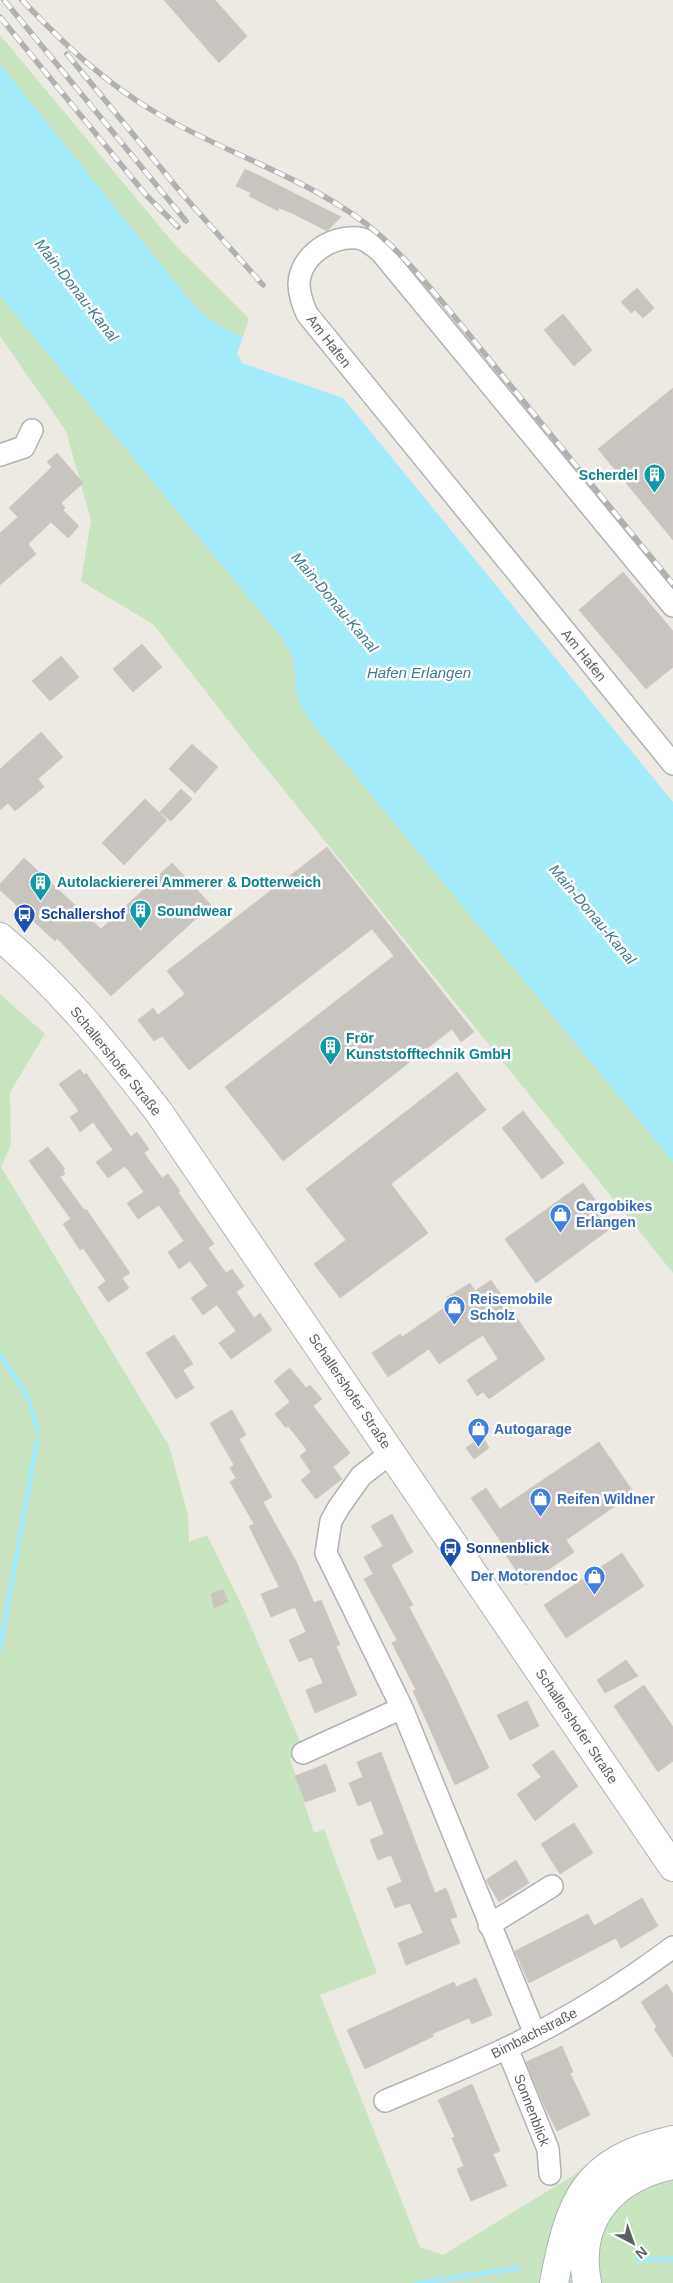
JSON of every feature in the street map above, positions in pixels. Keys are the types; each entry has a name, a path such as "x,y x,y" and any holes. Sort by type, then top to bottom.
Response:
{"street":[{"name":"Am Hafen","path":"673,606 381,252 359,238 332,242 321,247 310,257 304,267 299,283 300,297 307,314 673,764"},
{"path":"0,455 24,447 32,430"},
{"name":"Schallershofer Straße","path":"0,937 41,974 86,1021 158,1111 673,1866"},
{"path":"392,1453 361,1476 339,1507 331,1521 326,1553 402,1708 534,2034"},
{"path":"303,1753 402,1708"},
{"path":"489,1925 552,1886"},
{"name":"Bimbachstraße","path":"385,2101 507,2048 534,2034 606,1994 673,1947"},
{"name":"Sonnenblick","path":"507,2048 548,2149 550,2174"},
{"path":"554,2283 568,2219 588,2183 602,2170 621,2158 644,2148 673,2140"},
{"path":"587,2283 584,2251 589,2232 601,2206 624,2183 642,2173 673,2165"}],"green space":[{"path":"0,35 175,245 249,319 243,337 218,325 196,308 0,64"},
{"path":"0,296 281,637 293,658 297,697 308,718 673,1162 673,1273 250,748 153,624 81,581 91,520 66,431 0,336"},
{"path":"0,994 45,1034 10,1092 11,1145 1,1167 169,1446 188,1515 189,1542 207,1535 243,1608 305,1753 290,1759 314,1833 324,1829 377,1973 320,1995 420,2247 443,2255 574,2175 618,2144 673,2129 673,2283 0,2283"}],"water":[{"name":"Hafen Erlangen","path":"0,64 196,308 218,325 243,337 237,353 242,363 343,398 673,802 673,1162 308,718 297,697 293,658 281,637 0,296"}],"building":[{"path":"164,0 215,0 247,36 219,63"},
{"path":"245,169 341,217 327,231 292,213 279,208 278,211 249,196 251,193 236,186"},
{"path":"637,288 654,308 643,318 635,310 631,313 621,302"},
{"path":"563,314 592,350 574,366 544,330"},
{"name":"Scherdel","path":"673,388 673,540 598,449"},
{"path":"57,453 83,483 61,503 65,508 63,510 79,526 68,538 51,522 28,544 36,554 0,585 0,533 18,517 9,508 52,467 47,462"},
{"path":"623,572 673,631 673,667 646,689 579,610"},
{"path":"142,644 162,667 133,692 113,669"},
{"path":"61,656 79,677 50,701 32,681"},
{"path":"41,732 63,757 38,779 44,787 15,811 8,803 0,810 0,769"},
{"path":"192,744 218,767 195,793 169,769"},
{"path":"181,789 192,799 171,821 160,812"},
{"path":"145,799 167,820 124,865 102,843"},
{"path":"327,847 474,1032 461,1042 452,1029 283,1161 225,1087 394,956 372,929 189,1070 162,1036 154,1041 138,1020 153,1008 158,1015 185,994 167,971"},
{"name":"Soundwear","path":"24,858 101,929 172,863 211,905 111,996 57,938 55,941 0,890 0,884"},
{"path":"80,1069 84,1075 86,1073 131,1137 137,1132 149,1149 144,1153 162,1178 168,1174 180,1191 178,1192 214,1244 208,1248 226,1273 232,1269 244,1286 236,1292 254,1318 260,1313 272,1330 231,1359 219,1343 236,1331 217,1305 203,1315 191,1298 208,1286 190,1261 179,1269 168,1252 184,1241 159,1205 138,1219 127,1203 144,1192 125,1166 108,1178 96,1162 113,1150 93,1122 80,1132 70,1117 79,1111 59,1084"},
{"path":"457,1072 486,1110 391,1184 428,1233 340,1298 314,1264 346,1240 306,1189"},
{"path":"523,1111 564,1163 542,1179 502,1128"},
{"path":"48,1147 65,1169 63,1171 65,1174 60,1177 84,1210 86,1209 130,1273 122,1278 129,1288 108,1302 98,1287 106,1281 83,1248 80,1250 63,1224 71,1219 29,1161"},
{"name":"Cargobikes Erlangen","path":"583,1183 614,1226 536,1283 505,1239"},
{"name":"Reisemobile Scholz","path":"491,1280 545,1359 489,1399 483,1392 477,1396 467,1380 498,1359 483,1335 439,1364 429,1349 388,1377 372,1353 400,1334 402,1337 450,1304 446,1298 470,1283 475,1291"},
{"path":"174,1335 193,1364 183,1370 194,1388 176,1399 146,1353"},
{"path":"290,1368 306,1388 310,1385 322,1399 313,1406 350,1453 333,1467 342,1479 316,1499 301,1480 311,1472 300,1456 307,1450 288,1426 286,1428 275,1414 290,1402 274,1381"},
{"path":"232,1410 246,1435 239,1439 272,1497 263,1502 296,1561 314,1603 321,1600 340,1645 336,1646 357,1695 315,1713 306,1690 323,1683 312,1657 299,1662 289,1640 306,1632 295,1607 271,1617 261,1594 279,1587 249,1526 254,1524 230,1482 236,1478 230,1468 234,1465 210,1423"},
{"name":"Autogarage","path":"482,1436 489,1448 474,1459 466,1448"},
{"name":"Reifen Wildner","path":"599,1442 634,1493 566,1540 574,1552 526,1585 501,1548 504,1546 471,1498 486,1488 500,1509"},
{"path":"392,1514 413,1552 391,1565 413,1605 409,1607 447,1679 489,1768 455,1785 413,1691 416,1690 392,1643 397,1640 364,1579 373,1574 364,1557 383,1546 371,1526"},
{"name":"Der Motorendoc","path":"622,1553 644,1586 566,1638 544,1605"},
{"path":"223,1589 228,1602 214,1608 211,1594"},
{"path":"626,1660 638,1676 605,1693 597,1680"},
{"path":"644,1685 673,1727 673,1761 658,1772 614,1706"},
{"path":"527,1701 539,1726 510,1740 497,1715"},
{"path":"553,1750 578,1786 535,1821 517,1794 541,1777 532,1765"},
{"path":"381,1752 435,1893 446,1888 457,1917 450,1919 460,1943 406,1965 398,1943 423,1933 410,1903 395,1908 387,1888 402,1882 391,1855 378,1860 370,1840 384,1834 371,1801 358,1806 349,1783 363,1777 357,1762"},
{"path":"326,1764 336,1791 305,1802 295,1776"},
{"path":"574,1823 593,1853 560,1874 541,1844"},
{"path":"516,1860 529,1883 499,1902 486,1880"},
{"path":"642,1898 658,1926 621,1948 616,1938 529,1983 515,1951 588,1914 594,1926"},
{"path":"476,1978 492,2015 472,2024 469,2018 432,2034 434,2036 365,2069 347,2030 454,1982 456,1987"},
{"path":"667,1984 673,1994 673,2057 654,2029 657,2027 641,2002"},
{"path":"562,2046 573,2072 570,2073 590,2115 557,2131 526,2062"},
{"path":"472,2084 500,2151 493,2154 507,2186 471,2201 457,2169 464,2166 452,2138 455,2137 438,2100"}],"waterway":[{"path":"0,1355 28,1397 38,1431"},
{"path":"0,1649 37,1440"},
{"path":"637,2260 673,2259"},
{"path":"417,2283 519,2268"}],"railway":[{"path":"4,0 186,221"},
{"path":"22,0 86,62 139,102 184,128 289,178 341,206 387,241 444,304 673,584"},
{"path":"0,17 146,195 178,227"},
{"path":"67,54 183,195 263,285"}],"place":[{"name":"Scherdel","path":"654,494"},
{"name":"Autolackiererei Ammerer & Dotterweich","path":"41,901"},
{"name":"Soundwear","path":"141,930"},
{"name":"Schallershof","path":"25,933"},
{"name":"Frör Kunststofftechnik GmbH","path":"330,1065"},
{"name":"Cargobikes Erlangen","path":"560,1233"},
{"name":"Reisemobile Scholz","path":"454,1326"},
{"name":"Autogarage","path":"478,1448"},
{"name":"Reifen Wildner","path":"541,1518"},
{"name":"Sonnenblick","path":"450,1567"},
{"name":"Der Motorendoc","path":"594,1595"}],"water label":[{"name":"Main-Donau-Kanal","path":"77,290"},
{"name":"Main-Donau-Kanal","path":"335,602"},
{"name":"Main-Donau-Kanal","path":"593,914"}]}
